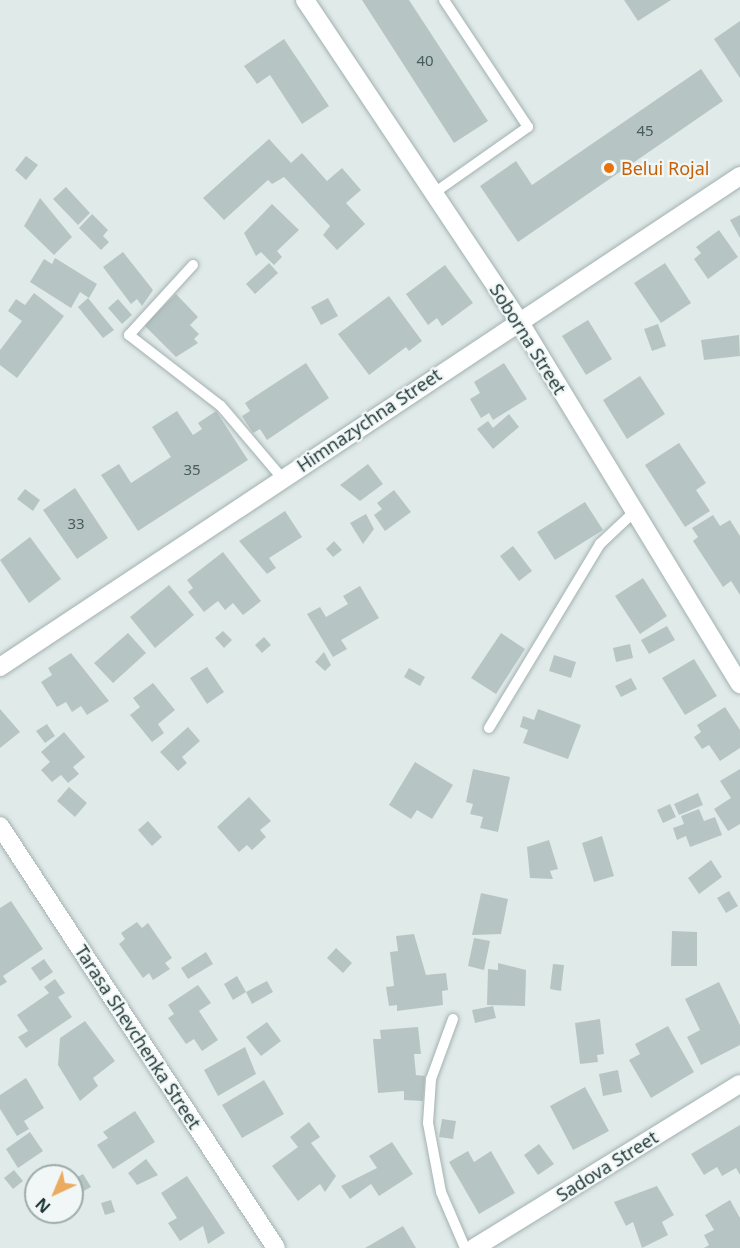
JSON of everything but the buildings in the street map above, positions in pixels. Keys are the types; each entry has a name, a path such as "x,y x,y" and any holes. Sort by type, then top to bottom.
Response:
{"street":[{"name":"Soborna Street","path":"305,0 519,321 740,684"},
{"name":"Himnazychna Street","path":"0,667 740,176"},
{"name":"Tarasa Shevchenka Street","path":"0,826 276,1248"},
{"name":"Sadova Street","path":"474,1248 740,1084"}],"lane":[{"path":"434,194 528,127 444,0"},
{"path":"193,265 129,334 221,406 282,478"},
{"path":"489,728 600,544 634,512"},
{"path":"453,1019 431,1079 428,1123 441,1192 465,1248"}],"place":[{"name":"Belui Rojal","path":"609,168"}]}
